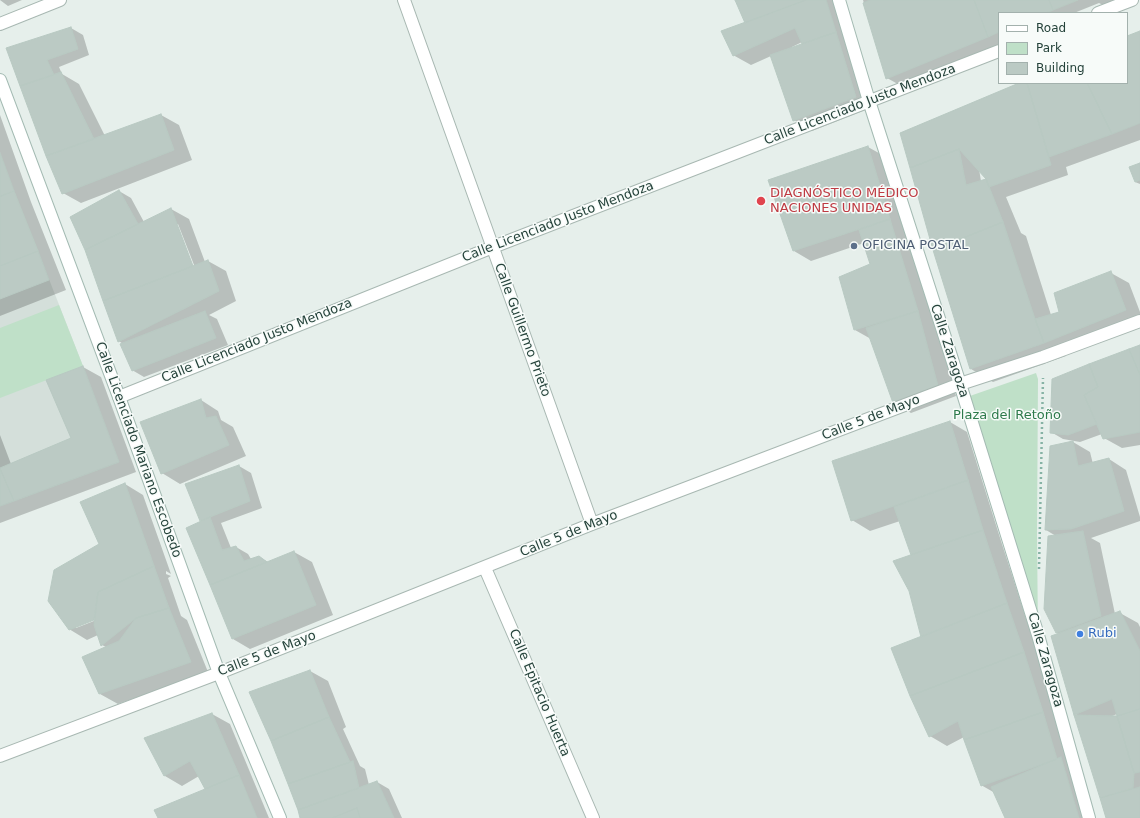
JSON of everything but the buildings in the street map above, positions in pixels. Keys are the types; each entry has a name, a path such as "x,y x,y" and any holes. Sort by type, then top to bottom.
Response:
{"street":[{"path":"0,24 60,0"},
{"name":"Calle Guillermo Prieto","path":"404,0 592,524"},
{"name":"Calle Zaragoza","path":"839,0 1038,635 1089,818"},
{"path":"1101,12 1132,0"},
{"name":"Calle Licenciado Justo Mendoza","path":"119,397 493,247 998,51"},
{"name":"Calle Licenciado Mariano Escobedo","path":"0,80 119,397 219,673 280,818"},
{"name":"Calle 5 de Mayo","path":"0,756 219,673 592,524 960,384 1043,357 1140,321"},
{"name":"Calle Epitacio Huerta","path":"485,568 593,818"}],"path":[{"path":"1039,571 1043,357"}],"shaded area":[{"path":"38,251 119,462 0,506 0,266"}],"green space":[{"path":"59,305 83,366 0,398 0,328"},
{"name":"Plaza del Retoño","path":"1036,373 1038,379 1038,635 1007,514 967,397"}],"place":[{"name":"DIAGNÓSTICO MÉDICO NACIONES UNIDAS","path":"761,201"},
{"name":"OFICINA POSTAL","path":"854,246"},
{"name":"Rubi","path":"1080,634"}]}
